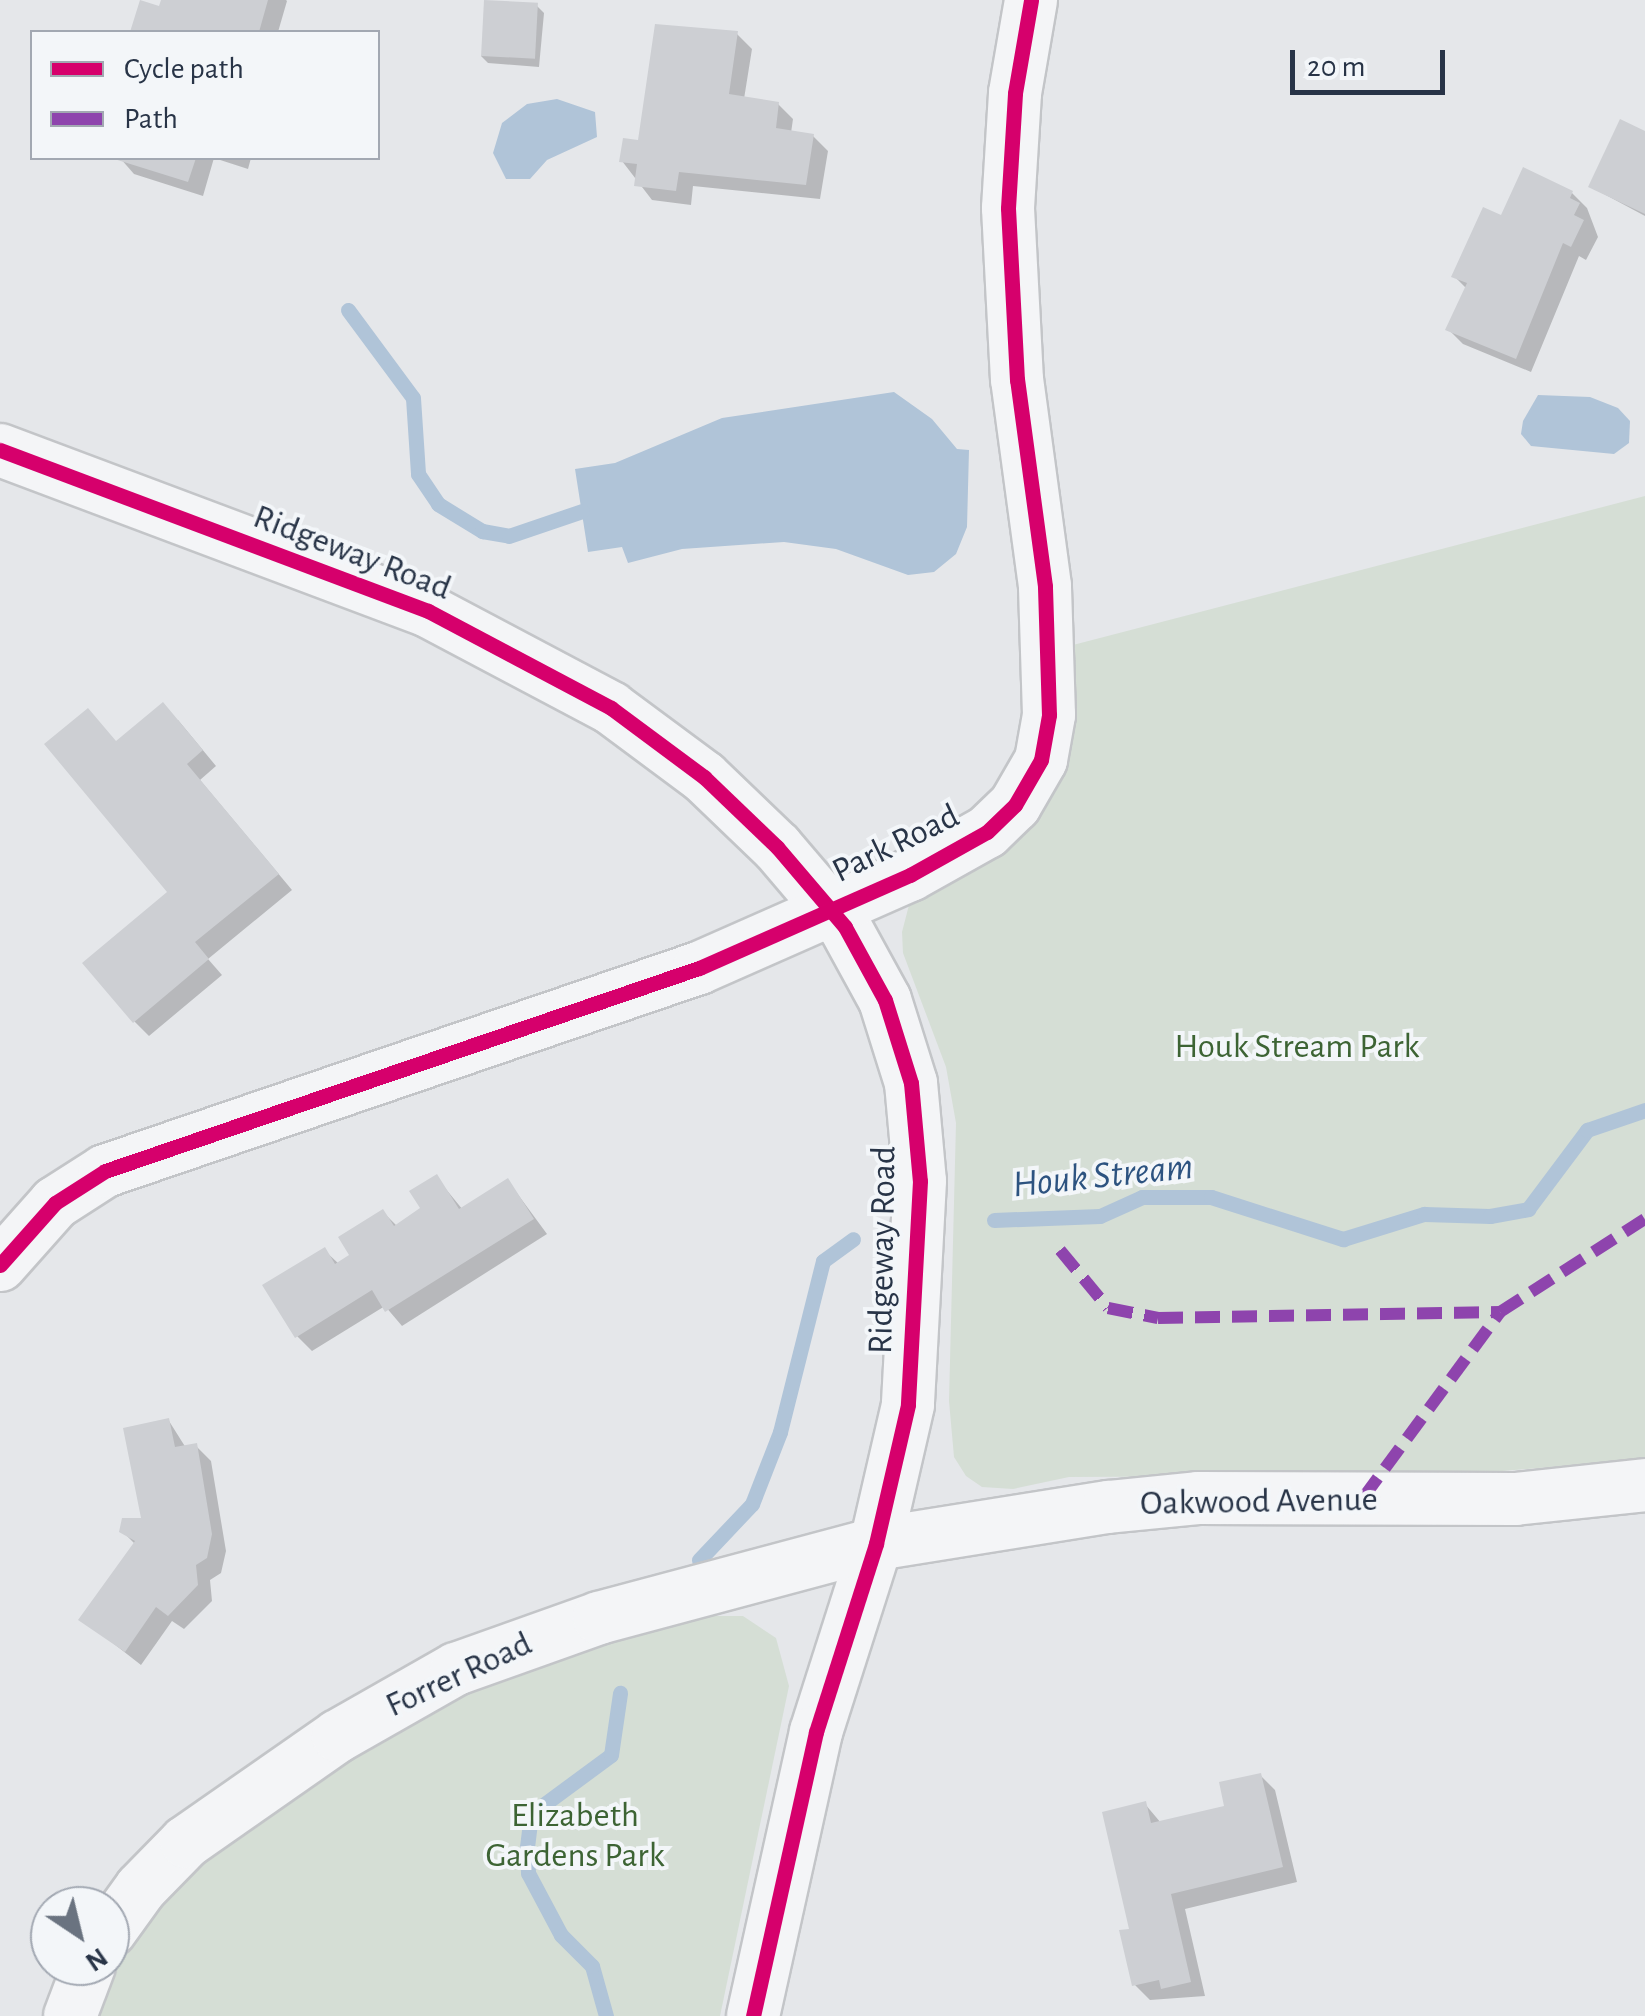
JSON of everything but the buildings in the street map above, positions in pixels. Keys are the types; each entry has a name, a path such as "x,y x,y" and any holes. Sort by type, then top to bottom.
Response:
{"street":[{"name":"Park Road","path":"0,1265 55,1203 105,1171 182,1140 539,1027 830,909 987,832 1016,805 1041,760 1049,714 1045,586 1017,380 1008,208 1015,93 1032,0"},
{"name":"Ridgeway Road","path":"0,450 428,612 610,708 704,777 830,909 885,1000 912,1082 920,1181 908,1405 876,1544 816,1732 753,2016"},
{"name":"Oakwood Avenue","path":"876,1544 1198,1498 1514,1499 1645,1485"},
{"name":"Forrer Road","path":"130,1902 186,1842 338,1736 456,1669 599,1618 876,1544"},
{"path":"70,2016 81,1986"}],"green space":[{"name":"Houk Stream Park","path":"1645,496 1645,1459 1456,1475 1069,1477 1013,1489 982,1487 966,1476 954,1457 949,1401 956,1123 946,1067 903,953 902,932 909,905 988,856 1073,645"},
{"name":"Elizabeth Gardens Park","path":"682,1616 743,1616 776,1638 789,1686 720,2016 93,2016 102,1986 130,1986 130,1939 225,1836 488,1676"}],"water":[{"path":"557,99 595,112 597,137 547,160 530,179 506,179 493,153 502,123 527,104"},
{"path":"894,392 932,419 957,449 969,450 967,527 956,554 934,572 908,575 836,549 784,542 682,549 628,563 622,547 588,552 575,469 615,463 722,418"},
{"path":"1538,395 1590,397 1618,408 1630,421 1629,443 1614,454 1531,446 1521,434 1523,421"}],"waterway":[{"path":"348,310 413,398 418,474 438,504 482,531 509,536 582,511"},
{"name":"Houk Stream","path":"994,1220 1100,1216 1142,1197 1211,1197 1343,1239 1424,1214 1490,1216 1528,1209 1587,1130 1645,1110"},
{"name":"Houk Stream","path":"699,1560 752,1504 780,1432 823,1261 853,1239"},
{"name":"Houk Stream","path":"606,2016 592,1966 561,1935 528,1873 527,1847 531,1814 611,1755 620,1693"}],"marked path":[{"path":"1363,1498 1500,1312 1645,1219"},
{"path":"1060,1250 1108,1308 1158,1318 1500,1312"}],"cycle path":[{"path":"0,1265 55,1203 105,1171 699,968 910,875 987,832 1015,805 1041,760 1049,715 1045,586 1017,380 1008,208 1015,93 1031,0"},
{"path":"0,450 428,611 611,708 704,777 777,847 845,927 885,1000 911,1083 920,1181 908,1405 876,1544 816,1732 753,2016"}]}
